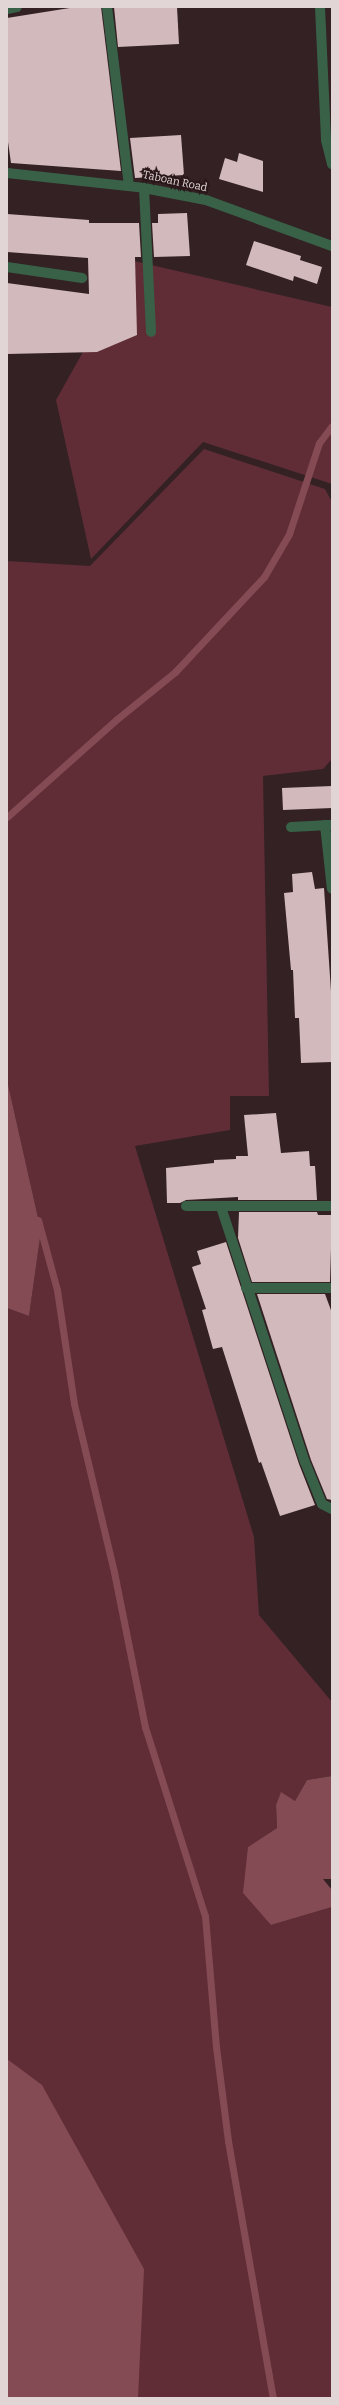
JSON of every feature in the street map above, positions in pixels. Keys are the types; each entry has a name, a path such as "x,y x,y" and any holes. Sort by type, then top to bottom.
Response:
{"street":[{"path":"7,9 17,7"},
{"path":"107,7 129,186"},
{"path":"320,7 326,140 332,164"},
{"name":"Taboan Road","path":"7,171 144,188 206,200 332,246"},
{"path":"144,188 151,332"},
{"path":"7,267 82,278"},
{"path":"291,827 328,825 332,889"},
{"path":"186,1206 332,1206"},
{"path":"221,1207 246,1288 305,1462 322,1504 332,1509"},
{"path":"246,1288 332,1289"}],"shaded area":[{"path":"134,261 332,307 332,484 203,442 91,559 56,400"},
{"path":"204,449 325,489 332,502 332,759 323,769 263,776 269,1096 230,1096 230,1130 135,1146 254,1537 259,1615 332,1702 332,1776 307,1780 295,1801 281,1793 276,1805 277,1828 248,1847 271,1925 332,1907 332,2398 7,2398 7,1308 29,1316 41,1231 7,1080 7,561 90,566"},
{"path":"7,1080 41,1231 29,1316 7,1308"},
{"path":"332,1776 332,1879 323,1879 332,1890 332,1907 271,1925 243,1893 248,1847 277,1828 276,1805 281,1792 295,1801 307,1780"},
{"path":"7,2059 42,2085 144,2269 138,2398 7,2398"}],"building":[{"path":"76,7 101,7 121,171 11,163 7,135 7,18"},
{"path":"114,7 177,7 179,44 118,47"},
{"path":"181,135 184,175 135,178 130,138"},
{"path":"239,153 263,161 263,192 219,179 225,158 237,162"},
{"path":"187,213 190,256 154,257 152,223 158,223 158,214"},
{"path":"7,214 89,220 89,223 139,223 141,257 135,257 137,335 97,352 7,354 7,283 89,294 88,258 7,252"},
{"path":"254,241 301,256 300,260 322,267 317,284 294,276 293,281 246,265"},
{"path":"332,786 332,808 283,810 282,788"},
{"path":"312,872 315,889 324,888 332,1006 332,1062 301,1063 299,1018 295,1018 293,970 291,970 284,893 293,892 292,874"},
{"path":"276,1113 281,1153 309,1151 310,1166 315,1166 317,1200 238,1200 238,1197 186,1200 180,1203 167,1203 166,1168 214,1163 214,1160 236,1159 236,1156 248,1156 244,1115"},
{"path":"239,1212 317,1212 318,1215 332,1215 330,1282 252,1282 238,1238"},
{"path":"226,1242 299,1464 315,1505 280,1516 261,1462 259,1463 222,1347 213,1349 202,1310 206,1309 192,1267 201,1264 197,1251"},
{"path":"257,1294 325,1294 332,1313 332,1500 327,1499 311,1460"}],"waterway":[{"path":"7,817 117,719 175,672 264,577 289,534 319,443 332,426"},
{"path":"38,1220 57,1290 74,1404 114,1572 145,1727 205,1916 216,2047 228,2141 273,2398"}]}
